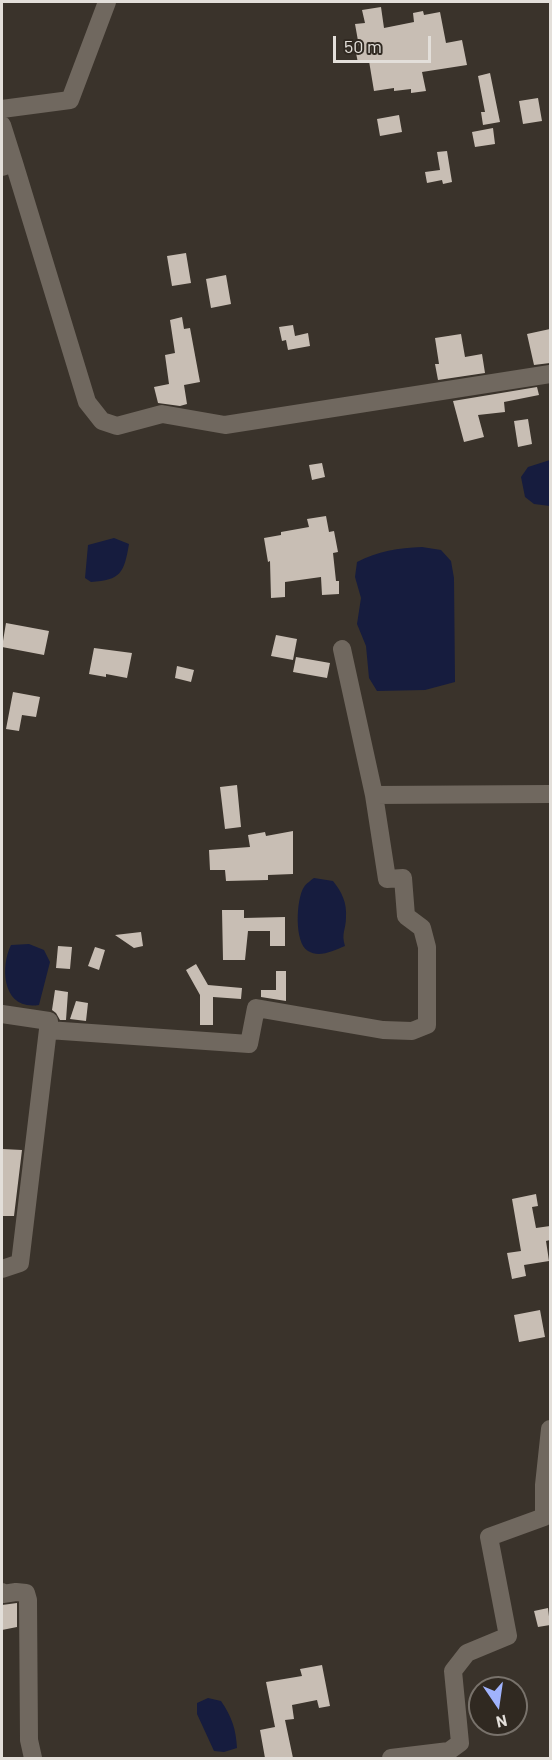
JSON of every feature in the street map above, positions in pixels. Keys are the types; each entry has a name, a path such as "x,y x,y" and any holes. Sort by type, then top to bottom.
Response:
{"street":[{"path":"2,109 70,100 107,2"},
{"path":"2,125 8,165 87,402 102,421 117,426 162,414 225,425 550,374"},
{"path":"48,1030 249,1044 256,1008 383,1030 412,1031 427,1025 427,947 422,928 406,916 403,878 387,879 375,795 342,649"},
{"path":"375,795 550,794"},
{"path":"2,1014 49,1021 20,1263 2,1269"},
{"path":"391,1758 449,1751 460,1743 453,1671 467,1653 508,1636 489,1537 544,1517 544,1485 550,1429"},
{"path":"2,1592 3,1594 26,1593 28,1600 29,1740 33,1758"}],"water":[{"path":"550,460 550,506 534,504 525,497 521,477 528,467"},
{"path":"114,538 129,544 123,568 115,577 91,582 85,578 88,545"},
{"path":"422,547 441,550 451,561 454,578 455,682 425,690 377,691 369,678 366,646 357,624 361,598 355,577 357,562 388,551"},
{"path":"314,878 333,881 346,907 343,938 345,946 321,954 312,953 303,946 298,930 301,893"},
{"path":"29,944 44,950 50,962 39,1005 27,1005 17,1001 7,986 5,975 11,945"},
{"path":"208,1698 221,1701 225,1707 233,1723 237,1748 224,1752 214,1751 197,1714 197,1703"}],"building":[{"path":"381,7 384,28 414,22 413,13 423,11 424,15 440,12 446,43 462,40 467,65 422,72 426,91 411,93 411,89 394,91 394,88 374,91 369,61 358,63 356,53 360,52 355,24 365,23 362,10"},
{"path":"490,73 500,122 483,125 481,112 485,112 478,76"},
{"path":"538,98 542,121 523,124 519,101"},
{"path":"399,115 402,132 380,136 377,119"},
{"path":"493,128 495,144 475,147 472,132"},
{"path":"447,151 452,182 443,184 442,180 427,183 425,172 440,170 437,152"},
{"path":"186,253 191,283 172,286 167,256"},
{"path":"226,275 231,304 211,308 206,279"},
{"path":"182,317 184,329 190,328 200,382 184,385 187,404 180,406 158,403 154,387 169,384 165,355 175,353 170,320"},
{"path":"293,325 295,336 308,333 310,346 288,350 286,340 282,341 279,327"},
{"path":"550,329 550,363 534,365 527,334"},
{"path":"461,334 465,357 482,354 485,373 438,380 435,364 439,364 435,338"},
{"path":"537,387 539,395 504,402 505,412 478,415 484,437 464,442 453,401"},
{"path":"528,419 532,444 518,447 514,421"},
{"path":"322,463 325,477 312,480 309,465"},
{"path":"326,516 329,532 334,531 338,552 333,553 336,581 339,581 339,594 322,595 321,577 285,582 285,597 271,598 270,561 268,562 264,538 309,527 307,519"},
{"path":"6,623 49,631 44,655 2,647"},
{"path":"276,635 297,639 293,660 271,656"},
{"path":"94,648 132,653 127,678 89,674"},
{"path":"296,657 330,663 327,678 293,672"},
{"path":"177,666 194,670 191,682 175,678"},
{"path":"13,692 40,697 36,717 22,715 19,731 6,729"},
{"path":"237,785 241,827 225,829 220,787"},
{"path":"293,831 293,874 268,875 268,880 226,881 225,870 210,870 209,850 250,847 248,835 265,832 266,836"},
{"path":"222,910 244,910 244,918 285,917 285,946 270,946 270,931 248,931 245,960 223,960"},
{"path":"141,932 143,946 134,948 115,935"},
{"path":"58,946 72,947 70,969 56,968"},
{"path":"95,947 105,950 99,970 88,966"},
{"path":"196,964 208,985 242,988 241,999 213,997 213,1025 200,1025 200,995 186,970"},
{"path":"276,971 286,971 286,1001 261,997 261,990 276,990"},
{"path":"55,990 68,992 66,1020 60,1020 52,1010"},
{"path":"76,1001 88,1003 86,1021 70,1019"},
{"path":"2,1149 22,1150 14,1216 2,1216"},
{"path":"536,1194 538,1206 532,1207 536,1228 550,1226 550,1240 546,1241 549,1261 524,1265 526,1276 512,1279 507,1253 521,1251 512,1199"},
{"path":"540,1310 545,1337 519,1342 514,1315"},
{"path":"17,1603 17,1627 2,1630 2,1605"},
{"path":"548,1608 550,1625 538,1627 534,1611"},
{"path":"322,1665 330,1706 319,1708 317,1700 292,1705 294,1719 285,1720 293,1758 265,1758 260,1730 275,1727 266,1682 302,1676 300,1669"}]}
